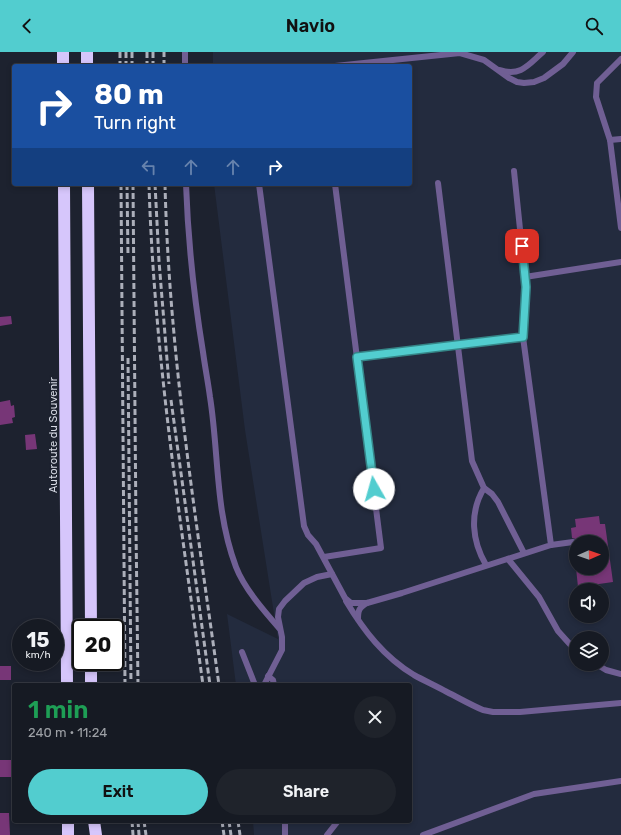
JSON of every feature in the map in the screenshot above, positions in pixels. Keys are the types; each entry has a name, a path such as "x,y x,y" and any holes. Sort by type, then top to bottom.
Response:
{"highway":[{"path":"63,52 63,64"},
{"path":"87,52 87,64"},
{"name":"Autoroute du Souvenir","path":"64,186 67,683"},
{"path":"88,186 90,619"},
{"path":"91,671 91,683"},
{"path":"68,823 68,835"},
{"path":"92,835 93,823"},
{"path":"93,823 96,835"}],"lane":[{"path":"185,64 186,52"},
{"path":"498,69 506,72 519,71 524,69 543,52"},
{"path":"353,64 460,53 484,60 517,82 534,82 552,73 563,64 573,52"},
{"path":"621,59 597,83 596,97 610,140 621,228"},
{"path":"610,140 621,139"},
{"path":"514,171 526,287 523,337 551,545"},
{"path":"438,183 472,461 484,488 492,494 498,502 524,553"},
{"path":"186,186 194,290 202,352 210,397 222,514 230,550 239,573 269,617 279,628"},
{"path":"259,186 304,526 308,535 324,557 344,598 358,622 371,640 399,665 414,675 483,710 493,712 520,712 621,703"},
{"path":"324,557 381,548 335,186"},
{"path":"525,277 621,262"},
{"path":"357,357 523,337"},
{"path":"484,488 476,507 474,530 478,550 486,565"},
{"path":"344,598 351,603 367,603 524,553 551,545 569,543"},
{"path":"508,559 540,597 558,631 569,643"},
{"path":"273,682 282,650 282,637 278,617 280,609 294,591 304,583 317,577 332,574"},
{"path":"358,622 357,613 367,603"},
{"path":"242,652 254,683"},
{"path":"609,671 621,674"},
{"path":"422,835 534,794 621,781"},
{"path":"285,823 285,835"},
{"path":"327,835 336,823"}],"shaded area":[{"path":"213,52 621,52 621,835 254,835 253,823 412,823 412,683 236,683 227,614 278,639 245,430 214,186 412,186 412,64 213,64"}],"building":[{"path":"11,316 12,324 0,326 0,317"},
{"path":"10,400 11,406 14,405 15,417 12,418 13,423 0,425 0,402"},
{"path":"35,434 37,449 26,450 25,435"},
{"path":"599,516 600,524 605,524 607,535 572,535 571,528 576,527 575,519"},
{"path":"609,553 613,582 578,583 577,575 609,575"},
{"path":"0,666 11,666 11,680 0,680"},
{"path":"0,760 12,760 12,777 0,777"},
{"path":"0,813 9,813 10,835 0,835"}],"railway":[{"path":"120,52 120,64"},
{"path":"126,52 126,64"},
{"path":"132,52 132,64"},
{"path":"147,52 147,64"},
{"path":"153,52 153,64"},
{"path":"164,52 164,64"},
{"path":"121,186 125,683"},
{"path":"127,186 128,256"},
{"path":"133,186 138,683"},
{"path":"149,186 156,310 162,372 177,497 203,683"},
{"path":"155,186 159,261 169,384"},
{"path":"165,186 172,310 178,373 193,498 219,683"},
{"path":"128,358 131,683"},
{"path":"171,400 210,683"},
{"path":"132,823 133,835"},
{"path":"138,823 139,835"},
{"path":"144,823 146,835"},
{"path":"222,823 224,835"},
{"path":"229,823 231,835"},
{"path":"238,823 240,835"}],"route":[{"path":"374,489 357,357 523,337 526,287 522,246"}]}
